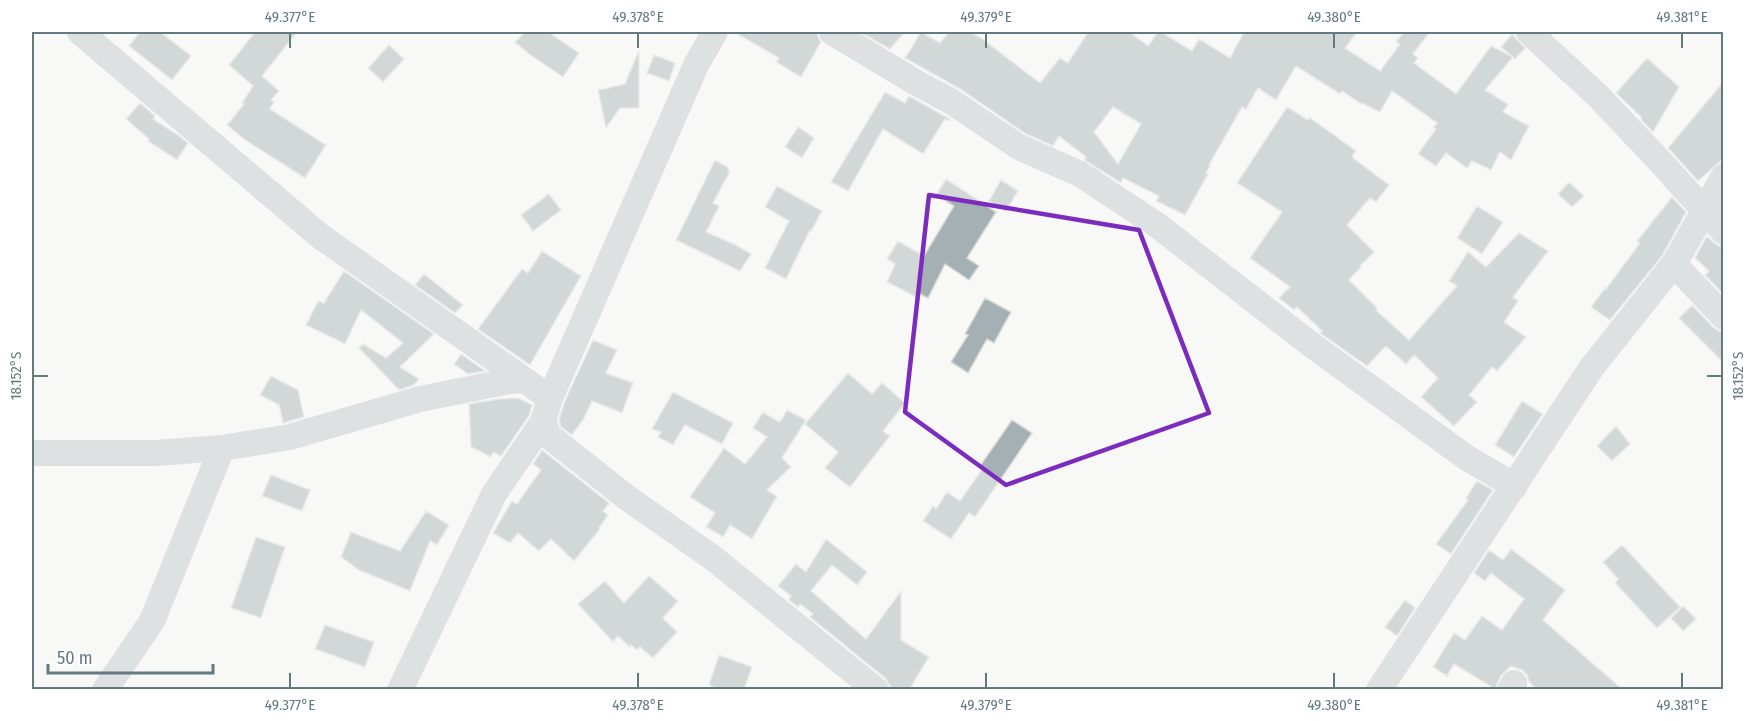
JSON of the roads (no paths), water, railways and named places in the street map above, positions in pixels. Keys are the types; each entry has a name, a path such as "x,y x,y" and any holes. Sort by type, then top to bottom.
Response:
{"street":[{"path":"80,32 320,236 523,380 546,410 549,436 626,497 713,558 876,690"},
{"path":"400,690 494,495 546,410 697,63 715,32"},
{"path":"832,32 952,102 1019,147 1080,174 1147,218 1365,385 1467,458 1515,486"},
{"path":"1528,32 1596,95 1724,232"},
{"path":"1379,690 1592,367 1674,264 1724,176"},
{"path":"1674,264 1724,317"},
{"path":"32,453 156,453 222,448 290,437 420,399 523,380"},
{"path":"105,690 152,621 222,448"}]}
